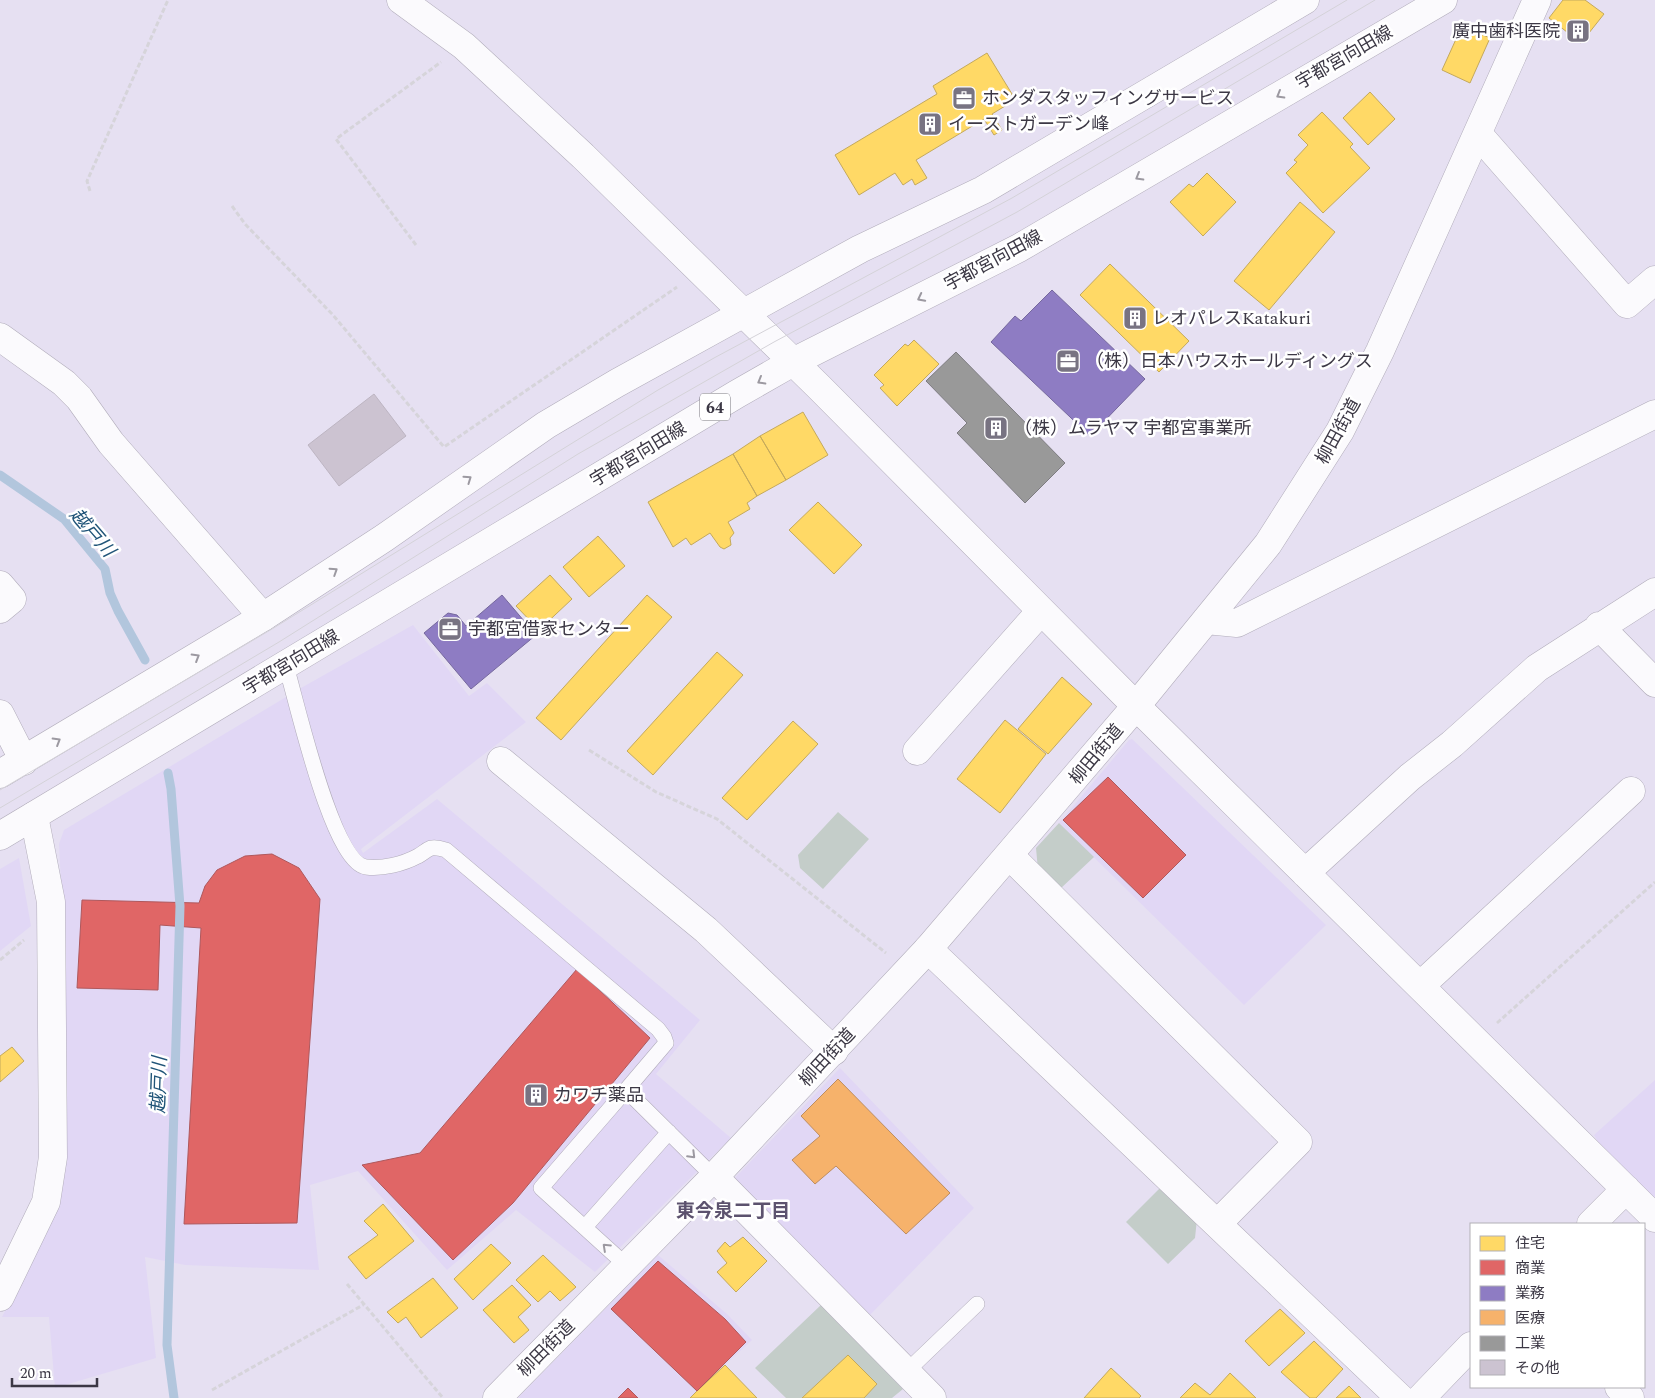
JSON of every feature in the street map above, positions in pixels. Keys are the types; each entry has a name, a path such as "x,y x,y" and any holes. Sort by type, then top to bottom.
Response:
{"street":[{"path":"0,774 263,618 384,538 546,425 743,312 807,280 860,249 983,190 1305,0"},
{"name":"宇都宮向田線","path":"0,836 794,362 1019,248 1443,0"},
{"name":"柳田街道","path":"497,1398 714,1177 928,949 1010,856 1136,706 1268,544 1340,431 1380,351 1537,0"},
{"path":"420,5 583,156 794,362 1136,706 1655,1218"},
{"path":"1478,134 1627,304 1655,280"},
{"path":"0,337 64,383 79,398 110,443 263,618"},
{"path":"1206,620 1237,623 1655,414"},
{"path":"0,585 12,599 0,609"},
{"path":"1305,873 1410,777 1452,744 1537,668 1599,626 1655,592"},
{"path":"917,751 1041,611"},
{"path":"1599,626 1655,683"},
{"path":"0,714 24,761"},
{"path":"501,761 706,930 834,1051"},
{"path":"1420,986 1631,791"},
{"path":"0,1297 46,1202 53,1158 51,902 34,816"},
{"path":"1010,856 1298,1142 1218,1223"},
{"path":"928,949 1400,1398"},
{"path":"714,1177 932,1398"},
{"path":"1592,1223 1626,1189"},
{"path":"1421,1398 1470,1347"},
{"path":"1620,1388 1630,1398"}],"lane":[{"path":"286,666 310,759 325,802 345,847 358,865 367,867 389,866 418,857 432,848 439,847 446,850 664,1037 666,1043 541,1188 627,1266"},
{"path":"626,1090 714,1177"},
{"path":"585,1227 669,1132"},
{"path":"906,1372 977,1304"}],"path":[{"path":"90,191 87,181 168,0"},
{"path":"416,245 336,139 464,46"},
{"path":"232,206 245,224 332,315 444,447 700,271"},
{"path":"589,750 656,792 717,819 908,971"},
{"path":"1476,1042 1655,882"},
{"path":"347,1284 443,1398"},
{"path":"212,1390 363,1305"}],"shaded area":[{"path":"413,625 469,696 487,683 526,722 361,849 363,853 437,799 700,1020 656,1074 731,1138 595,1272 516,1210 447,1270 358,1171 310,1185 319,1270 185,1265 145,1257 156,1358 55,1388 49,1317 2,1317 35,1253 62,904 59,844 64,830 301,688"},
{"path":"1132,739 1326,925 1244,1005 1059,823 1129,740"},
{"path":"838,812 869,839 823,889 800,868 798,855"},
{"path":"1059,823 1094,857 1059,890 1038,870 1036,848"},
{"path":"19,858 31,926 0,951 0,869"},
{"path":"840,1068 974,1208 870,1315 733,1180"},
{"path":"1655,1080 1655,1199 1598,1142 1594,1135"},
{"path":"1162,1186 1197,1219 1195,1238 1168,1264 1126,1222"},
{"path":"658,1255 727,1314 752,1340 725,1365 757,1398 518,1398"},
{"path":"821,1305 903,1389 892,1398 786,1398 755,1368"}],"building: 住宅":[{"name":"廣中歯科医院","path":"1563,0 1585,0 1604,14 1581,43 1549,18"},
{"path":"1462,26 1490,38 1470,83 1442,70"},
{"name":"イーストガーデン峰","path":"987,53 1012,94 1007,98 1010,103 992,114 1002,130 994,135 984,119 916,160 927,178 915,185 912,179 903,185 895,173 859,195 835,155 937,94 933,86"},
{"path":"1370,92 1395,119 1368,145 1343,118"},
{"path":"1322,112 1353,144 1350,147 1370,168 1323,213 1286,173 1297,162 1294,160 1308,145 1298,135"},
{"path":"1207,173 1236,202 1203,236 1170,202 1189,184 1193,187"},
{"path":"1300,202 1335,232 1269,310 1234,281"},
{"name":"レオパレスKatakuri","path":"1110,264 1189,341 1159,372 1080,295"},
{"path":"914,340 939,364 897,406 880,388 884,385 874,375 905,344 908,346"},
{"path":"803,412 828,455 786,480 760,436"},
{"path":"760,436 786,480 757,496 733,454"},
{"path":"733,454 757,496 747,503 750,509 728,522 734,533 730,538 731,545 724,549 720,547 710,533 691,545 686,538 673,547 648,502"},
{"path":"818,502 862,545 834,574 789,530"},
{"path":"598,536 625,566 589,597 563,567"},
{"path":"550,575 572,599 539,630 516,606"},
{"path":"647,595 672,617 561,740 536,718"},
{"path":"717,652 743,675 653,775 627,751"},
{"path":"1062,677 1092,704 1048,754 1018,729"},
{"path":"1005,720 1046,754 1000,813 957,779"},
{"path":"793,721 818,744 747,820 722,798"},
{"path":"12,1047 24,1061 0,1082 0,1056"},
{"path":"383,1204 414,1241 366,1279 348,1257 378,1235 364,1221"},
{"path":"743,1237 767,1261 736,1292 717,1272 727,1263 717,1251 725,1242 730,1247"},
{"path":"491,1244 511,1263 473,1300 454,1279"},
{"path":"543,1255 576,1287 560,1301 550,1291 538,1302 516,1280"},
{"path":"433,1278 458,1308 421,1338 406,1317 398,1323 387,1312"},
{"path":"512,1285 531,1305 518,1317 529,1330 514,1343 483,1310"},
{"path":"1280,1309 1305,1333 1269,1366 1245,1341"},
{"path":"1314,1341 1343,1369 1316,1398 1310,1398 1281,1372"},
{"path":"848,1355 877,1384 864,1398 802,1398"},
{"path":"725,1365 757,1398 690,1398 697,1391"},
{"path":"1111,1368 1141,1396 1139,1398 1084,1398"},
{"path":"1230,1373 1256,1398 1180,1398 1195,1383 1210,1395"},
{"path":"1349,1386 1361,1398 1336,1398"}],"building: 商業":[{"path":"1108,777 1186,855 1143,898 1063,820"},
{"path":"272,854 299,868 320,899 297,1223 184,1224 201,928 160,925 158,990 77,988 82,900 199,903 205,886 217,870 245,856"},
{"name":"カワチ薬品","path":"577,969 650,1038 513,1203 453,1260 362,1165 420,1153"},
{"path":"658,1261 725,1319 746,1342 697,1391 611,1309"},
{"path":"628,1388 638,1398 618,1398"}],"building: 業務":[{"name":"（株）日本ハウスホールディングス","path":"1052,290 1145,379 1090,436 991,342 1015,316 1021,321"},
{"path":"502,595 536,635 471,689 424,633 448,613 457,615 466,626"}],"building: 医療":[{"path":"838,1079 950,1193 906,1234 836,1166 815,1184 792,1160 820,1136 801,1116"}],"building: 工業":[{"name":"（株）ムラヤマ 宇都宮事業所","path":"956,352 1065,463 1025,503 957,433 967,423 926,381"}],"building: その他":[{"path":"374,394 406,436 339,486 308,445"}],"waterway":[{"name":"越戸川","path":"0,475 64,519 105,569 110,593 145,660"},
{"name":"越戸川","path":"168,773 171,789 180,906 167,1345 174,1398"}],"tram line":[{"path":"0,790 272,629 658,390 1012,198 1347,0"},
{"path":"0,808 279,642 578,454 774,342 1017,212 1375,0"}],"place":[{"name":"廣中歯科医院","path":"1578,31"},
{"name":"ホンダスタッフィングサービス","path":"964,98"},
{"name":"イーストガーデン峰","path":"930,124"},
{"name":"レオパレスKatakuri","path":"1135,318"},
{"name":"（株）日本ハウスホールディングス","path":"1068,361"},
{"name":"（株）ムラヤマ 宇都宮事業所","path":"996,428"},
{"name":"宇都宮借家センター","path":"450,629"},
{"name":"カワチ薬品","path":"536,1095"}],"district":[{"name":"東今泉二丁目","path":"733,1210"}]}
